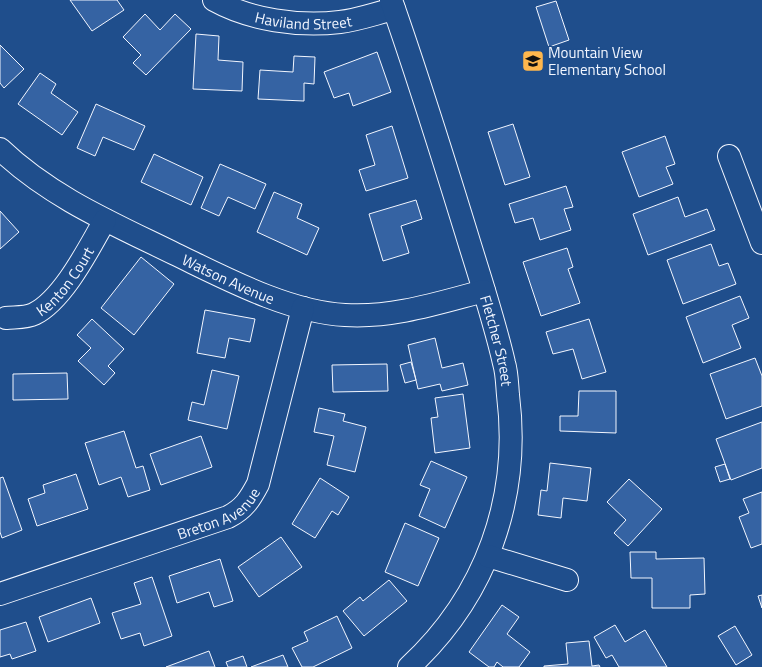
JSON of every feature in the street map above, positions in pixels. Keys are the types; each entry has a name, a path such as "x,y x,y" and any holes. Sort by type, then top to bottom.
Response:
{"street":[{"name":"Haviland Street","path":"214,0 228,8 253,16 285,22 340,22 393,4"},
{"name":"Fletcher Street","path":"393,4 432,119 505,364 512,425 507,489 499,524 488,556 471,590 451,621 429,649 409,667"},
{"name":"Watson Avenue","path":"0,149 50,190 105,220 238,284 303,308 344,315 386,314 416,309 484,291"},
{"path":"729,156 762,242"},
{"name":"Kenton Court","path":"6,318 33,315 52,302 78,267 105,220"},
{"name":"Breton Avenue","path":"0,594 228,517 238,512 249,502 258,484 303,308"},
{"path":"488,556 566,580"}],"building":[{"path":"70,0 117,0 124,10 92,31"},
{"path":"556,1 569,40 549,47 536,7"},
{"path":"145,14 160,30 175,14 191,29 146,75 133,63 141,55 123,37"},
{"path":"196,34 219,36 218,60 243,62 242,91 193,89"},
{"path":"0,45 24,69 4,88 0,83"},
{"path":"377,52 391,92 353,106 349,93 334,98 324,72"},
{"path":"294,56 315,57 314,84 304,83 304,101 258,99 260,70 293,72"},
{"path":"40,73 56,84 51,93 78,112 62,135 18,104"},
{"path":"96,104 145,126 134,150 103,137 95,156 77,148"},
{"path":"513,124 530,177 505,185 488,132"},
{"path":"392,126 408,178 366,191 359,170 375,165 366,135"},
{"path":"665,136 675,164 666,167 673,184 639,197 622,152"},
{"path":"154,154 203,177 191,205 141,182"},
{"path":"220,164 266,184 255,209 228,197 219,216 201,208"},
{"path":"566,186 573,207 564,209 571,230 540,240 533,218 515,223 509,204"},
{"path":"274,192 302,204 297,218 319,228 307,255 257,232"},
{"path":"678,197 685,217 707,209 715,230 648,255 633,214"},
{"path":"416,200 422,219 401,226 409,253 383,261 369,214"},
{"path":"0,211 19,232 0,249"},
{"path":"711,244 719,266 728,263 736,284 683,304 667,260"},
{"path":"567,248 573,267 568,269 580,303 541,316 523,262"},
{"path":"141,257 174,284 134,335 101,308"},
{"path":"740,296 749,318 732,325 741,348 703,363 686,317"},
{"path":"205,310 255,319 250,342 229,338 225,358 197,353"},
{"path":"92,319 124,349 108,366 115,373 104,385 78,361 91,348 77,335"},
{"path":"589,319 606,372 582,379 573,349 553,354 546,332"},
{"path":"435,338 442,368 463,363 468,385 442,391 440,384 418,389 408,345"},
{"path":"755,358 762,376 762,406 726,419 710,374"},
{"path":"411,362 416,380 405,383 400,365"},
{"path":"387,364 388,391 333,392 332,365"},
{"path":"212,370 239,376 227,429 188,420 192,402 204,405"},
{"path":"67,373 68,399 13,400 13,374"},
{"path":"579,391 616,391 616,433 560,431 560,416 578,416"},
{"path":"463,394 470,448 435,453 431,418 438,417 435,398"},
{"path":"319,408 345,414 343,421 366,427 355,472 327,465 334,436 314,432"},
{"path":"762,422 762,468 731,480 716,439"},
{"path":"124,431 136,468 143,466 150,490 128,497 121,477 99,485 85,443"},
{"path":"201,436 212,467 161,485 150,454"},
{"path":"431,461 467,477 445,528 419,516 430,489 420,485"},
{"path":"550,463 591,468 587,501 563,498 561,518 538,515 541,490 547,491"},
{"path":"725,464 730,479 720,482 715,467"},
{"path":"76,474 88,509 37,526 28,499 45,493 43,485"},
{"path":"3,477 22,530 2,538 0,532 0,478"},
{"path":"320,478 349,497 338,515 332,511 315,538 292,524"},
{"path":"629,479 662,509 628,546 614,533 626,520 607,502"},
{"path":"762,492 762,544 751,548 739,517 749,513 743,499"},
{"path":"405,523 439,538 418,586 385,572"},
{"path":"281,537 302,567 259,597 238,567"},
{"path":"630,552 656,552 656,559 704,558 705,594 690,595 690,608 652,608 652,578 631,578"},
{"path":"220,559 233,601 214,607 209,592 177,603 169,576"},
{"path":"152,577 172,636 144,646 140,633 121,639 112,613 141,604 134,583"},
{"path":"389,580 407,601 364,636 343,611 360,597 363,601"},
{"path":"762,595 762,608 758,596"},
{"path":"91,598 100,623 48,642 39,617"},
{"path":"502,605 519,617 507,634 530,652 519,667 503,667 497,662 494,667 489,667 469,652"},
{"path":"337,616 352,648 313,667 302,667 292,648 308,641 304,632"},
{"path":"26,622 36,651 12,659 10,654 0,657 0,630"},
{"path":"615,625 625,642 645,630 667,667 619,667 612,655 606,658 594,637"},
{"path":"735,626 752,655 736,665 718,636"},
{"path":"589,641 592,666 599,665 600,667 544,667 568,664 566,643"},
{"path":"209,651 215,667 166,667"},
{"path":"283,655 288,667 251,667"},
{"path":"243,656 247,667 228,667 226,662"}],"place":[{"name":"Mountain View Elementary School","path":"533,61"}]}
